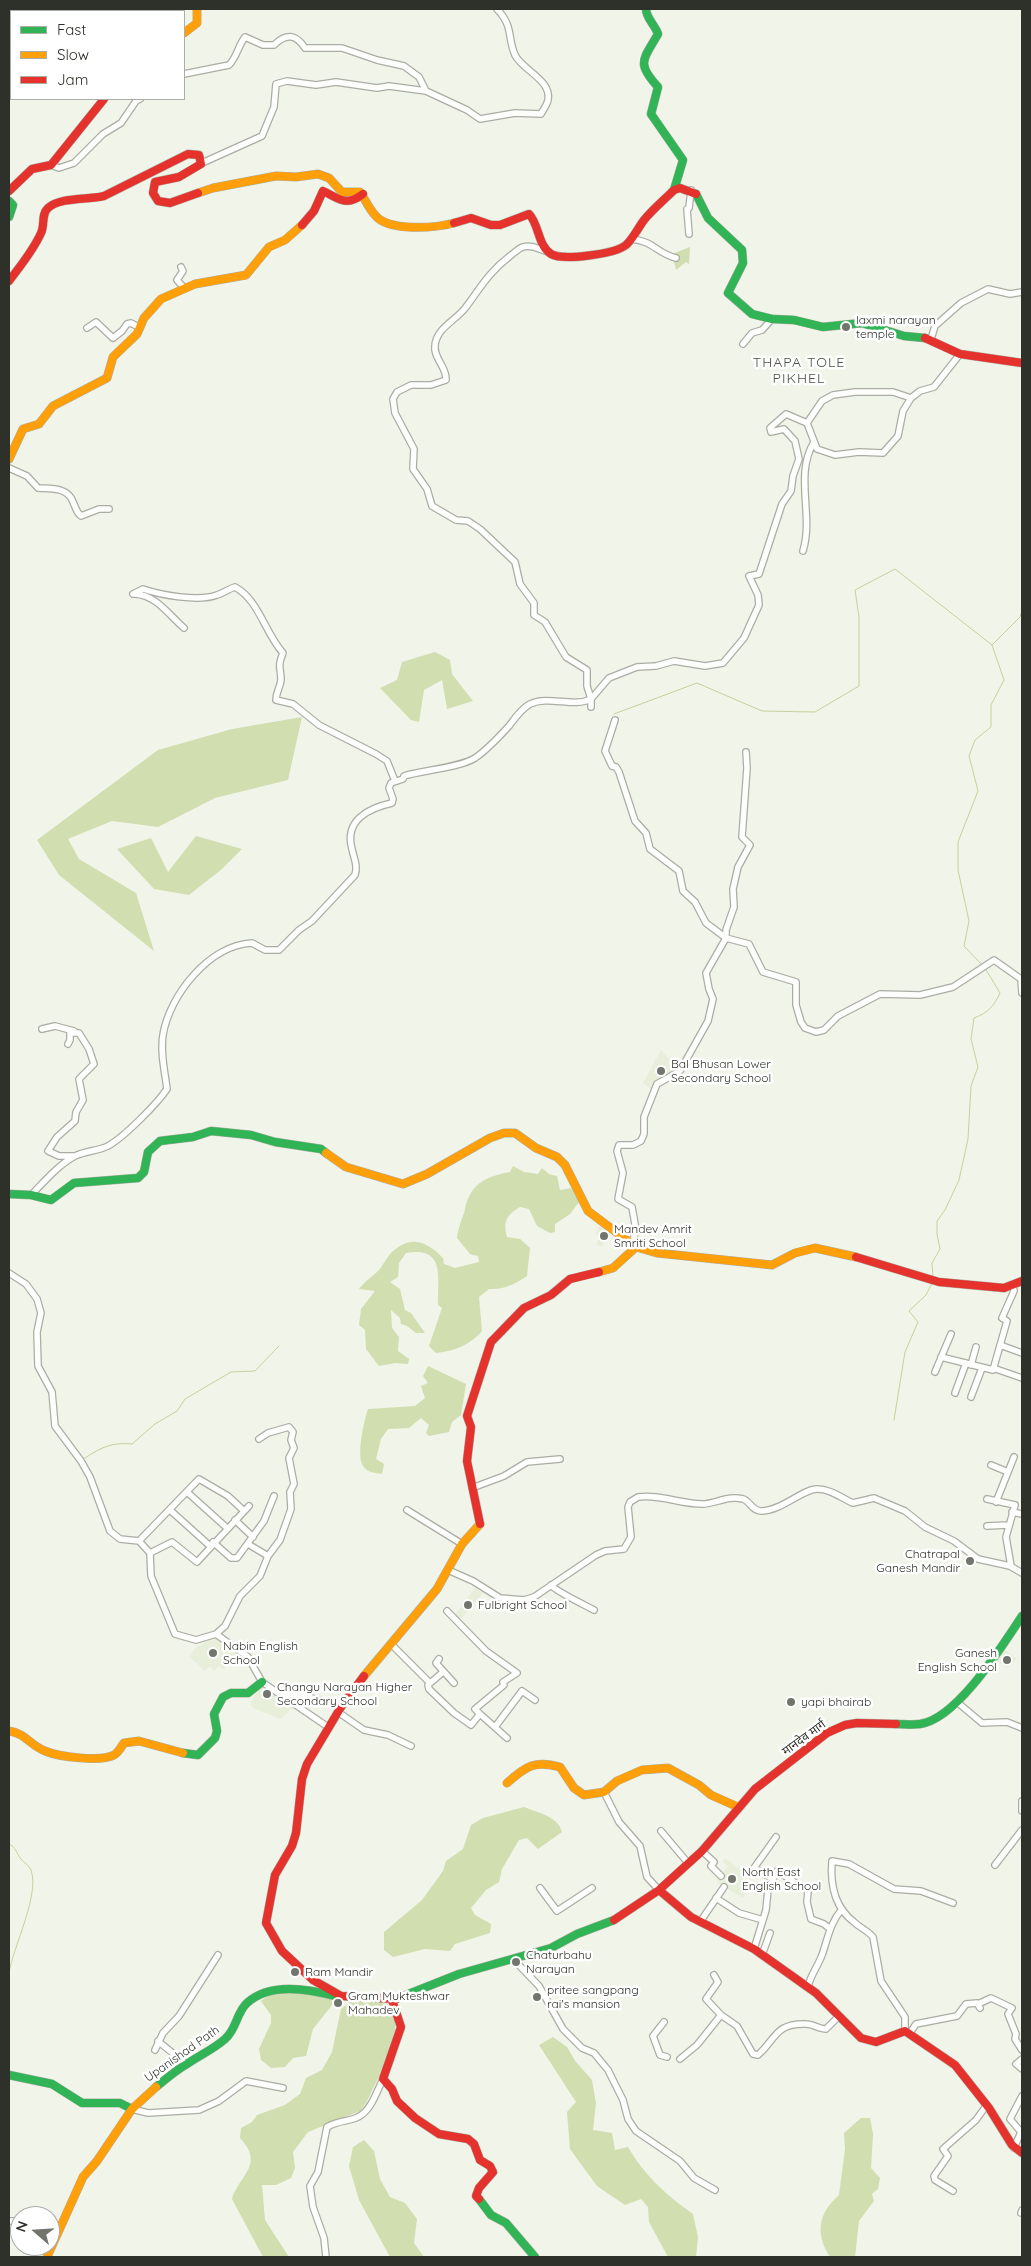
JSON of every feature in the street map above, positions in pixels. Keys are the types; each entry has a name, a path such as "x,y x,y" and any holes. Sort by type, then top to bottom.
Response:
{"main road":[{"path":"185,32 197,23 196,9"},
{"path":"9,281 34,248 42,229 42,218 53,205 71,199 89,200 104,196 188,154 199,155 202,163 189,173 155,182 152,189 155,198 166,204 232,184 276,176 296,177 318,174 329,178 342,192 358,191 363,194 375,216 383,222 410,227 439,226 471,218 491,225 500,225 529,214 536,221 548,252 556,257 598,254 621,248 631,239 644,220 674,190 683,165 683,160 650,110 658,87 645,73 643,62 658,34 655,25 646,14 646,9"},
{"path":"9,191 32,169 51,165 103,100"},
{"path":"674,190 690,190 695,192 708,218 742,250 743,264 728,293 752,314 772,319 794,320 823,327 862,323 904,336 931,339 960,354 1022,363"},
{"path":"9,459 23,430 39,424 53,406 106,378 113,357 123,344 137,334 144,318 161,299 184,288 213,280 246,275 269,248 285,240 306,221 314,211 323,191 346,202 354,202 363,194"},
{"path":"9,201 13,205 9,217"},
{"path":"9,1194 31,1195 51,1200 74,1183 138,1178 144,1172 148,1152 160,1141 193,1137 212,1131 252,1135 275,1142 321,1149 346,1167 402,1184 427,1174 504,1132 515,1133 536,1148 556,1157 566,1165 588,1211 634,1245 657,1253 772,1265 795,1253 811,1248 820,1248 939,1282 1004,1288 1022,1281"},
{"path":"341,1996 313,1980 282,1951 266,1923 275,1875 292,1846 296,1833 302,1779 307,1764 340,1709 379,1656 437,1589 462,1544 480,1525 466,1455 471,1427 467,1416 483,1361 491,1342 524,1308 551,1295 570,1279 613,1268 632,1253 634,1245"},
{"name":"मानदेव मार्ग","path":"392,2000 413,1994 432,1984 459,1974 551,1948 577,1934 618,1918 660,1890 718,1834 738,1806 755,1789 827,1734 838,1728 857,1723 921,1724 937,1717 957,1702 988,1666 1022,1616"},
{"path":"9,1732 30,1738 44,1751 64,1756 105,1758 115,1754 124,1743 139,1741 173,1752 198,1755 215,1738 217,1731 214,1714 223,1697 231,1694 248,1693 262,1682"},
{"path":"507,1783 519,1772 542,1762 560,1767 579,1793 589,1794 604,1792 617,1781 642,1770 668,1768 699,1785 711,1795 738,1806"},
{"path":"660,1890 690,1918 726,1933 754,1949 808,1987 861,2038 870,2042 907,2032 955,2065 986,2106 1014,2148 1022,2153"},
{"name":"Upanishad Path","path":"60,2221 83,2177 97,2161 132,2109 145,2095 186,2064 222,2042 232,2032 241,2011 247,2003 264,1993 308,1988 324,1994 392,2000"},
{"path":"392,2000 401,2027 383,2079 392,2089 397,2101 415,2118 439,2134 463,2137 472,2142 480,2160 490,2166 493,2172 491,2177 479,2186 476,2196 492,2215 506,2223 535,2257"},
{"path":"9,2075 52,2084 82,2103 120,2103 132,2109"}],"street":[{"path":"202,163 262,136 274,107 276,84 280,81 301,82 316,86 336,82 377,88 389,86 426,91 467,110 480,119 515,114 541,114 548,100 546,92 541,81 521,65 514,53 510,28 497,9"},
{"path":"185,74 229,65 234,60 238,46 245,37 263,45 274,45 282,38 290,36 299,39 305,48 342,48 377,60 404,66 419,76 426,91"},
{"path":"51,165 59,168 74,163 103,134 121,123 138,100"},
{"path":"689,234 687,209 689,208 690,190"},
{"path":"631,239 648,242 660,252 676,258"},
{"path":"548,252 534,247 523,246 496,267 476,289 465,309 447,323 434,344 436,355 447,374 446,380 431,385 411,385 397,392 393,398 395,413 414,449 413,470 427,489 432,506 456,520 468,521 480,529 515,562 520,584 534,603 534,615 545,622 566,657 587,670 587,686 591,707"},
{"path":"181,267 183,271 177,280 184,288"},
{"path":"931,339 935,326 961,303 988,289 1010,294 1022,292"},
{"path":"743,344 752,333 762,330 772,319"},
{"path":"87,328 96,322 113,338 122,331 126,324 140,328"},
{"path":"31,1195 62,1164 76,1156 108,1146 160,1101 167,1089 162,1052 166,1021 183,987 198,972 227,950 246,943 252,943 270,951 279,950 312,921 355,875 357,868 350,841 355,825 362,814 370,809 392,803 394,799 389,785 403,779 404,776 464,763 475,758 499,736 518,713 531,704 566,701 582,703 591,699 610,678 637,667 656,666 674,660 705,666 723,663 744,638 759,605 758,595 749,576 759,574 767,544 774,533 782,504 791,491 793,476 799,459 795,441 788,432 784,429 771,432 770,428 786,414 807,423 817,449 835,455 859,452 883,453 898,436 903,411 911,398 920,392 934,387 960,354"},
{"path":"807,423 822,402 833,395 855,392 893,392 911,398"},
{"path":"803,551 808,526 805,499 805,466 814,442"},
{"path":"9,468 27,476 38,488 60,490 67,493 81,516 99,509 109,509"},
{"path":"184,628 154,601 143,594 133,594 143,589 164,596 174,594 191,599 217,595 235,587 246,593 261,615 275,644 283,653 278,668 281,680 276,692 276,700 293,704 319,725 376,754 387,762 395,781"},
{"path":"615,720 605,751 612,766 616,767 619,772 635,821 646,833 650,849 679,870 683,891 695,902 706,923 726,938 748,944 763,972 796,982 796,1005 801,1022 805,1028 816,1032 824,1030 838,1016 880,994 920,995 953,987 994,960 1021,980 1022,994"},
{"path":"634,1245 636,1230 632,1207 618,1199 623,1174 617,1151 619,1145 633,1145 641,1141 644,1134 644,1117 657,1084 680,1071 708,1021 713,999 706,973 726,938 726,930 734,908 733,889 737,874 750,845 742,837 747,768 746,752"},
{"path":"42,1029 55,1026 82,1036 94,1064 79,1079 84,1100 76,1112 74,1121 57,1137 48,1151 59,1156 76,1156"},
{"path":"68,1044 70,1033 74,1032"},
{"path":"9,1274 26,1284 37,1299 41,1313 37,1332 38,1366 52,1392 52,1416 55,1426 81,1460 90,1477 110,1531 120,1539 139,1541 150,1553 151,1576 175,1634 196,1640 216,1634 225,1626 240,1596 260,1576 268,1556 280,1540 291,1509 290,1492 294,1484 289,1458 294,1448 291,1440 293,1432 289,1428 268,1433 259,1439"},
{"path":"993,1368 1007,1321 1002,1318 1014,1291 1013,1285"},
{"path":"935,1372 951,1334"},
{"path":"1000,1345 1022,1353"},
{"path":"955,1393 976,1347"},
{"path":"941,1357 982,1368 992,1370 993,1368 1022,1378"},
{"path":"971,1397 982,1368"},
{"path":"996,1502 1014,1457"},
{"path":"472,1488 504,1476 527,1462 560,1458"},
{"path":"991,1465 1008,1472"},
{"path":"139,1541 199,1479 228,1496 244,1511"},
{"path":"448,1570 473,1581 500,1598 514,1600 531,1598 596,1555 605,1551 624,1550 631,1537 628,1507 638,1497 701,1504 736,1498 746,1499 755,1509 761,1511 788,1504 809,1491 816,1489 834,1493 852,1503 874,1498 905,1511 925,1527 954,1542 978,1559 1012,1566 1022,1573"},
{"path":"187,1492 227,1528"},
{"path":"170,1510 234,1559 248,1544 264,1521 274,1496"},
{"path":"987,1499 1015,1505 1006,1537 1012,1566"},
{"path":"150,1553 172,1542 197,1562 249,1506"},
{"path":"407,1510 462,1544"},
{"path":"1012,1512 1022,1514"},
{"path":"235,1520 252,1537"},
{"path":"987,1526 1008,1525"},
{"path":"248,1544 268,1556"},
{"path":"552,1585 557,1592 568,1594 594,1610"},
{"path":"447,1611 486,1651 517,1673 505,1680 503,1682 504,1685 475,1709 507,1738"},
{"path":"216,1634 248,1657 262,1682 328,1727"},
{"path":"391,1644 430,1683"},
{"path":"439,1659 436,1663 454,1683"},
{"path":"443,1672 428,1685 433,1694 468,1724 471,1724 480,1714"},
{"path":"495,1727 522,1691 535,1700"},
{"path":"280,1694 302,1695 340,1709 364,1730 388,1736 411,1746"},
{"path":"957,1702 982,1723 1007,1722 1022,1728"},
{"path":"604,1792 620,1822 640,1846 647,1877 660,1890"},
{"path":"1022,1801 1022,1811"},
{"path":"995,1865 1022,1830"},
{"path":"660,1831 688,1863"},
{"path":"772,1879 754,1868 776,1837"},
{"path":"702,1851 714,1862 711,1866 721,1876"},
{"path":"907,2032 905,2017 881,1981 873,1936 853,1922 842,1909 834,1895 830,1880 832,1861 849,1864 894,1889 921,1891 953,1902"},
{"path":"754,1949 763,1920 768,1889 777,1871 808,1891 807,1902 811,1919 824,1924 830,1929"},
{"path":"700,1922 724,1887"},
{"path":"540,1888 557,1911 592,1888"},
{"path":"716,1898 738,1913 763,1920"},
{"path":"808,1987 835,1917 842,1909"},
{"path":"762,1955 770,1933"},
{"path":"154,2050 158,2040 179,2016 218,1955"},
{"path":"514,1960 539,1986 563,2029 582,2048 594,2053 608,2070 623,2100 628,2119 636,2131 680,2161 694,2178 715,2190"},
{"path":"714,1975 718,1982 706,1999 722,2015 737,2026 754,2054 758,2055 778,2031 794,2025 809,2024 826,2029 839,2016"},
{"path":"907,2032 916,2024 957,2016 966,2004 979,2006 991,1998 1012,2008 1008,2014 1016,2034 1015,2039 1022,2050"},
{"path":"680,2059 697,2045 722,2015"},
{"path":"664,2022 653,2036 660,2055 667,2057"},
{"path":"158,2040 186,2064"},
{"path":"1022,2059 1016,2064 1022,2069"},
{"path":"326,2257 324,2238 313,2208 310,2186 318,2172 328,2127 338,2120 358,2117 366,2111 383,2079"},
{"path":"132,2109 148,2113 199,2110 219,2100 246,2081 283,2088"},
{"path":"1014,2148 1021,2132 1010,2120 1022,2096"},
{"path":"953,2191 935,2180 934,2176 948,2156 943,2149 976,2120 986,2106"}],"shaded area":[{"name":"Bal Bhusan Lower Secondary School","path":"661,1050 677,1068 651,1089 643,1083"},
{"name":"Mandev Amrit Smriti School","path":"601,1224 610,1234 601,1247 596,1244 600,1237 595,1233"},
{"name":"Fulbright School","path":"475,1588 483,1593 459,1621 454,1616"},
{"name":"Nabin English School","path":"217,1635 237,1655 223,1670 219,1666 214,1671 210,1666 205,1671 190,1657 194,1649"},
{"name":"Ganesh English School","path":"1004,1651 1007,1651 1017,1659 1007,1668 997,1661"},
{"name":"Changu Narayan Higher Secondary School","path":"261,1686 297,1703 295,1709 291,1709 281,1719 253,1708 250,1704"},
{"name":"North East English School","path":"725,1858 744,1872 741,1876 752,1883 743,1898 716,1882 728,1866 723,1862"}],"green space":[{"path":"690,247 689,264 686,262 676,270 672,254"},
{"path":"435,652 450,660 452,674 473,701 447,709 442,680 424,690 419,722 411,720 380,688 397,680 402,662"},
{"path":"302,717 288,780 215,798 158,827 112,821 68,839 79,859 136,893 154,951 59,875 37,840 158,750 232,729"},
{"path":"196,836 242,849 222,869 189,895 154,889 117,849 151,838 168,872"},
{"path":"513,1166 524,1172 538,1174 542,1168 549,1174 557,1176 560,1190 571,1188 579,1202 570,1214 555,1224 555,1232 550,1233 537,1226 529,1209 520,1207 511,1213 505,1227 507,1237 520,1239 530,1248 527,1276 509,1286 500,1289 489,1289 479,1297 482,1331 467,1344 450,1351 436,1353 429,1346 442,1308 438,1305 438,1276 434,1260 428,1255 419,1252 406,1253 399,1263 398,1277 390,1282 400,1289 405,1310 411,1313 425,1333 416,1333 401,1324 400,1318 391,1310 392,1328 399,1337 398,1351 409,1359 408,1364 395,1363 379,1366 366,1349 365,1330 359,1325 361,1309 375,1291 359,1289 379,1270 390,1254 404,1244 411,1242 418,1242 430,1247 443,1258 444,1264 455,1268 479,1262 478,1256 470,1254 457,1238 467,1201 474,1189 484,1180 510,1172"},
{"path":"428,1366 466,1384 461,1415 452,1422 449,1432 429,1436 426,1433 429,1425 421,1418 409,1428 388,1429 381,1439 376,1459 384,1464 382,1474 373,1473 363,1467 360,1452 368,1409 415,1406 425,1398 421,1386 428,1383 423,1376"},
{"path":"524,1807 552,1819 562,1832 538,1849 527,1838 519,1840 502,1869 499,1882 486,1890 471,1908 475,1915 491,1924 490,1933 455,1944 450,1951 425,1949 393,1957 384,1950 384,1932 422,1900 443,1871 446,1861 463,1849 471,1825 483,1818"},
{"path":"302,1990 332,1998 332,2005 313,2029 306,2056 293,2058 285,2067 271,2068 261,2060 259,2049 271,2023 271,2015 261,2001 270,1995"},
{"path":"354,1999 386,2001 396,2018 395,2030 380,2074 360,2111 308,2132 293,2152 295,2168 291,2178 276,2185 262,2185 265,2220 289,2257 263,2257 232,2199 251,2163 247,2147 240,2138 241,2128 252,2122 257,2115 285,2105 300,2094 306,2078 322,2070 332,2052 341,2009"},
{"path":"553,2037 567,2047 576,2062 592,2080 596,2103 593,2130 612,2133 615,2150 628,2147 641,2167 657,2184 693,2214 698,2237 696,2257 668,2257 649,2222 648,2207 641,2199 625,2205 597,2186 570,2149 567,2112 576,2102 539,2045"},
{"path":"861,2118 870,2118 873,2134 871,2168 880,2178 878,2189 872,2194 874,2201 859,2221 855,2257 830,2257 822,2240 821,2224 827,2209 839,2195 845,2149 844,2133"},
{"path":"364,2140 374,2151 380,2179 390,2197 405,2203 417,2219 414,2243 424,2257 390,2257 359,2200 349,2166 353,2147"}],"waterway":[{"path":"614,714 697,683 762,711 815,712 859,686 859,617 855,590 895,569 992,645 1004,680 991,705 991,727 975,740 969,756 978,791 958,842 958,870 969,921 964,946 982,965"},
{"path":"992,645 1020,617 1022,611"},
{"path":"933,1276 932,1263 940,1249 937,1221 945,1210 959,1180 968,1139 971,1086 978,1067 971,1039 974,1018 990,1008 1000,993 985,968"},
{"path":"894,1420 905,1352 918,1322 909,1311 926,1295 932,1283"},
{"path":"85,1458 107,1446 132,1444 155,1424 177,1411 185,1399 231,1372 255,1371 279,1346"},
{"path":"9,1844 30,1868 33,1881 29,1907 9,1973"}],"traffic: fast":[{"path":"646,9 647,15 658,34 644,61 644,67 658,87 651,114 683,160 674,190"},
{"path":"696,194 708,218 742,250 743,263 728,293 752,314 772,319 794,320 823,327 862,323 904,336 925,338"},
{"path":"9,201 13,205 9,217"},
{"path":"9,1194 31,1195 51,1200 74,1183 138,1178 144,1172 148,1152 160,1141 193,1137 211,1131 251,1135 275,1142 321,1149 326,1153"},
{"path":"896,1724 920,1724 934,1719 949,1709 963,1696 991,1662 1022,1616"},
{"path":"183,1753 198,1755 215,1738 217,1731 214,1714 223,1697 231,1693 248,1693 262,1682"},
{"path":"396,1999 459,1974 551,1948 577,1934 614,1920"},
{"path":"156,2087 179,2069 225,2039 232,2031 243,2007 256,1996 267,1992 290,1989 313,1991 335,1996"},
{"path":"9,2075 52,2084 82,2103 120,2103 132,2109"},
{"path":"479,2199 491,2215 506,2223 535,2257"}],"traffic: slow":[{"path":"185,32 197,23 197,9"},
{"path":"198,193 213,188 276,176 296,177 318,174 329,178 342,192 360,192 375,215 390,224 424,227 454,223"},
{"path":"9,459 23,429 39,424 53,406 107,378 113,357 137,334 144,318 161,299 195,284 246,275 269,247 285,240 302,225"},
{"path":"326,1153 346,1167 403,1184 427,1174 490,1138 504,1133 515,1133 536,1148 557,1157 565,1165 588,1211 636,1247 613,1268 599,1272"},
{"path":"636,1247 657,1253 772,1265 795,1253 815,1248 856,1257"},
{"path":"364,1676 437,1589 462,1544 480,1524"},
{"path":"9,1731 19,1734 45,1751 70,1757 108,1757 116,1754 124,1743 139,1741 183,1753"},
{"path":"507,1783 531,1766 551,1765 560,1767 574,1788 584,1795 604,1792 617,1781 642,1770 668,1768 699,1785 711,1795 738,1807"},
{"path":"47,2257 83,2177 97,2161 132,2109 156,2087"}],"traffic: jam":[{"path":"9,191 32,169 51,165 103,100"},
{"path":"9,281 38,240 46,210 53,204 67,200 104,196 188,154 199,155 201,164 179,177 155,182 153,193 158,201 170,203 198,193"},
{"path":"454,223 471,218 491,225 500,225 529,214 535,223 543,246 551,254 566,257 589,256 601,254 626,245 647,216 674,190 680,188 696,194"},
{"path":"302,225 314,211 323,191 347,201 363,194"},
{"path":"925,338 960,354 1022,363"},
{"path":"856,1257 939,1282 1004,1288 1022,1281"},
{"path":"480,1524 467,1461 471,1427 467,1416 491,1342 524,1308 551,1295 570,1279 599,1272"},
{"path":"364,1676 341,1707 307,1764 302,1779 296,1833 292,1846 275,1875 266,1923 282,1951 313,1980 341,1996 396,1999"},
{"path":"614,1920 659,1890 702,1851 755,1789 827,1733 845,1725 857,1723 896,1724"},
{"path":"659,1890 691,1917 754,1949 816,1993 861,2038 876,2042 905,2031 955,2065 989,2108 1012,2145 1022,2153"},
{"path":"392,2000 401,2027 383,2079 392,2089 397,2101 415,2118 439,2134 468,2139 474,2144 480,2160 490,2166 493,2172 479,2188 476,2196 479,2199"}],"place":[{"name":"laxmi narayan temple","path":"846,327"},
{"name":"Bal Bhusan Lower Secondary School","path":"661,1071"},
{"name":"Mandev Amrit Smriti School","path":"604,1236"},
{"name":"Chatrapal Ganesh Mandir","path":"970,1561"},
{"name":"Fulbright School","path":"468,1605"},
{"name":"Nabin English School","path":"213,1653"},
{"name":"Ganesh English School","path":"1007,1660"},
{"name":"Changu Narayan Higher Secondary School","path":"267,1694"},
{"name":"yapi bhairab","path":"791,1702"},
{"name":"North East English School","path":"732,1879"},
{"name":"Chaturbahu Narayan","path":"516,1962"},
{"name":"Ram Mandir","path":"295,1972"},
{"name":"pritee sangpang rai's mansion","path":"537,1997"},
{"name":"Gram Mukteshwar Mahadev","path":"338,2003"}],"district":[{"name":"THAPA TOLE PIKHEL","path":"799,372"}]}
